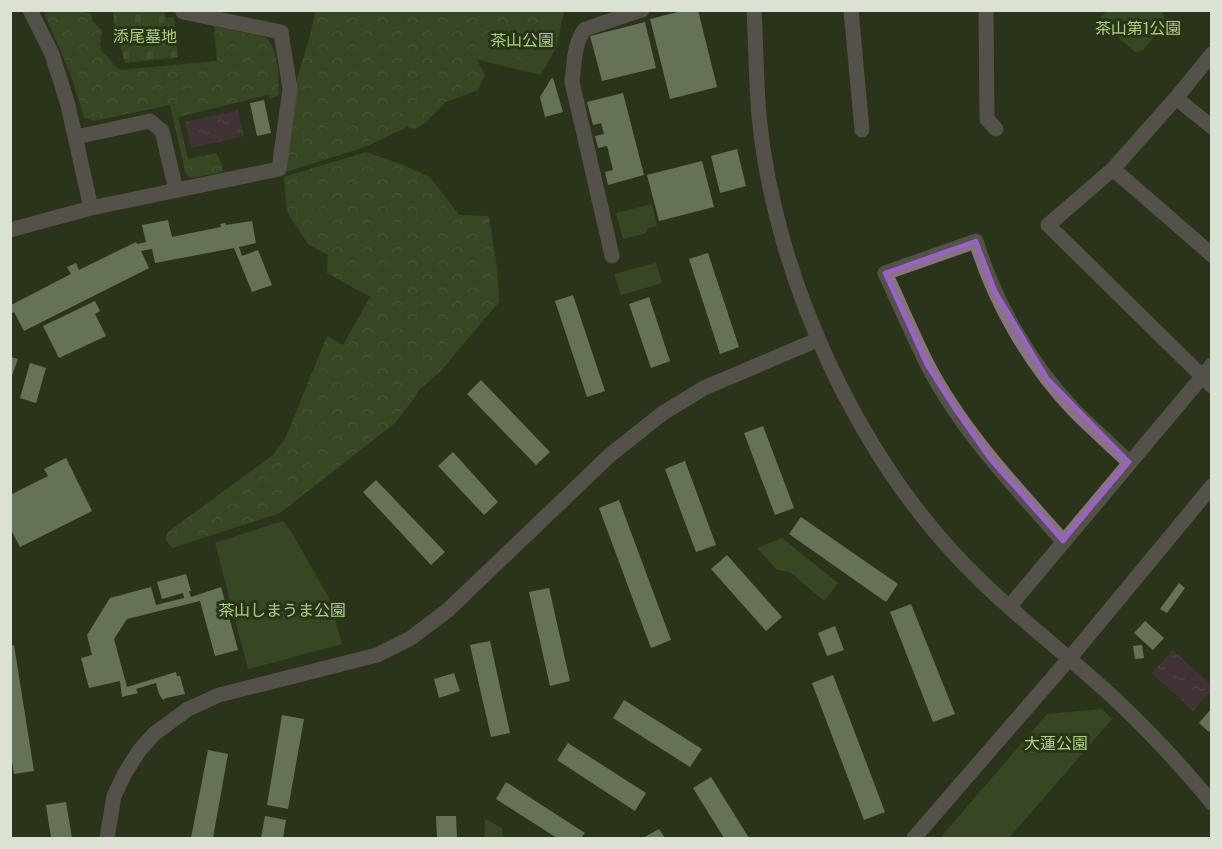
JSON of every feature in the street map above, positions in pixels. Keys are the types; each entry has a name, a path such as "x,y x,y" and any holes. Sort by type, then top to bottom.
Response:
{"street":[{"path":"30,10 52,54 68,105 92,208"},
{"path":"612,256 572,82 574,60 580,34 585,28 642,10"},
{"path":"754,10 759,116 770,185 788,254 817,340 872,444 952,552 1009,607 1113,697 1160,743 1212,803"},
{"path":"851,10 861,130"},
{"path":"986,10 987,119 996,129"},
{"path":"10,230 92,208 279,169 290,89 281,32 183,12"},
{"path":"1009,607 1129,462 1208,376 1048,225 1113,169 1212,54"},
{"path":"1176,98 1212,127"},
{"path":"76,137 150,121 156,124 162,131 176,190"},
{"path":"1113,169 1212,255"},
{"path":"1063,541 990,459 955,409 927,365 885,273 976,241 982,262 1006,312 1047,378 1074,410 1129,462"},
{"path":"107,838 114,796 125,773 139,751 154,734 188,709 219,695 377,654 425,630 610,456 663,413 705,388 817,340"},
{"path":"914,838 1069,659 1212,486"}],"highlighted area":[{"path":"976,241 995,291 1047,378 1129,462 1063,541 990,459 955,409 927,365 885,273"}],"green space":[{"path":"49,10 79,11 91,14 93,21 102,31 100,44 102,52 121,70 217,61 214,26 265,37 270,42 276,56 279,95 270,99 268,95 178,117 188,159 216,153 222,164 222,172 192,178 186,175 170,105 94,121 84,117 70,73 45,15"},
{"name":"茶山公園","path":"318,10 564,11 557,46 541,75 317,21"},
{"name":"茶山第1公園","path":"1107,10 1162,11 1166,23 1143,50 1135,52 1099,20"},
{"name":"添尾墓地","path":"113,11 164,11 166,18 174,17 178,57 125,63 114,24"},
{"path":"315,11 547,11 533,65 501,52 484,49 476,58 485,75 478,90 446,102 425,123 414,129 407,127 365,147 283,173 294,90"},
{"path":"366,152 430,177 459,215 489,216 497,267 499,302 440,372 420,389 395,423 280,513 172,548 165,539 168,532 273,455 285,439 327,336 343,345 370,297 327,273 328,255 308,244 287,212 284,177"},
{"path":"652,204 657,226 648,228 646,233 623,239 616,213"},
{"path":"656,263 662,283 621,295 614,274"},
{"name":"茶山しまうま公園","path":"282,521 289,528 328,596 342,644 248,669 215,543"},
{"path":"782,538 838,583 824,601 790,572 777,570 757,548"},
{"name":"大蓮公園","path":"1102,709 1112,719 1009,838 940,838 1047,714"},
{"path":"485,819 502,828 503,838 485,838"}],"water":[{"path":"238,110 244,136 191,148 185,122"},
{"path":"1173,650 1211,685 1211,691 1193,711 1152,673"}],"building":[{"path":"686,10 698,10 717,87 670,99 650,19"},
{"path":"645,22 656,68 602,81 590,36"},
{"path":"553,78 563,112 545,117 540,97"},
{"path":"623,93 644,175 608,185 605,172 613,170 607,146 598,148 595,136 604,134 601,123 593,125 587,102"},
{"path":"264,100 271,133 257,136 250,103"},
{"path":"737,149 746,186 720,193 711,156"},
{"path":"702,161 714,207 659,221 647,175"},
{"path":"168,220 172,237 221,227 220,224 252,221 256,243 239,247 242,256 258,250 272,285 252,292 234,248 155,263 152,249 141,251 149,268 24,331 14,312 10,314 11,305 71,274 67,267 76,263 79,270 136,242 137,244 146,242 142,225"},
{"path":"708,253 739,347 720,354 689,259"},
{"path":"573,295 605,391 587,397 555,301"},
{"path":"649,297 670,361 651,368 629,304"},
{"path":"95,301 100,311 95,314 106,336 59,358 43,326"},
{"path":"10,357 18,359 11,378 10,378"},
{"path":"30,363 46,368 36,403 20,398"},
{"path":"481,380 550,452 536,465 467,394"},
{"path":"763,426 794,508 775,515 744,433"},
{"path":"453,452 498,502 484,515 438,466"},
{"path":"66,458 92,511 20,547 10,528 10,495 48,476 44,469"},
{"path":"685,461 716,545 696,552 665,469"},
{"path":"376,480 445,552 431,565 363,492"},
{"path":"619,500 671,640 651,648 599,508"},
{"path":"801,517 898,584 886,602 789,534"},
{"path":"727,555 782,617 766,631 711,569"},
{"path":"186,574 191,597 221,587 238,650 215,656 200,601 127,619 114,639 127,687 176,672 177,676 180,676 185,694 163,700 156,683 136,689 138,693 122,697 120,681 89,688 81,658 92,655 87,635 110,598 151,587 156,605 184,598 183,593 162,599 157,582"},
{"path":"1179,583 1185,588 1167,613 1160,609"},
{"path":"549,588 570,681 550,686 529,592"},
{"path":"911,604 955,714 933,722 890,612"},
{"path":"1145,621 1164,638 1153,650 1134,633"},
{"path":"835,626 844,650 827,656 818,633"},
{"path":"490,641 510,733 491,737 470,645"},
{"path":"14,645 34,771 14,774 10,750 10,646"},
{"path":"1142,645 1144,658 1135,659 1133,646"},
{"path":"454,673 460,691 439,698 434,679"},
{"path":"833,675 885,812 864,820 812,683"},
{"path":"624,700 702,749 690,767 613,718"},
{"path":"1212,708 1212,728 1209,732 1199,723"},
{"path":"282,715 304,719 288,809 267,805"},
{"path":"568,743 646,793 635,811 557,760"},
{"path":"208,750 228,754 213,838 191,838"},
{"path":"711,777 749,838 724,838 693,788"},
{"path":"506,782 585,833 581,838 557,838 496,799"},
{"path":"66,802 72,838 51,838 46,805"},
{"path":"265,816 286,820 283,838 261,838"},
{"path":"436,816 456,816 457,838 437,838"},
{"path":"659,829 665,838 643,838"}]}
